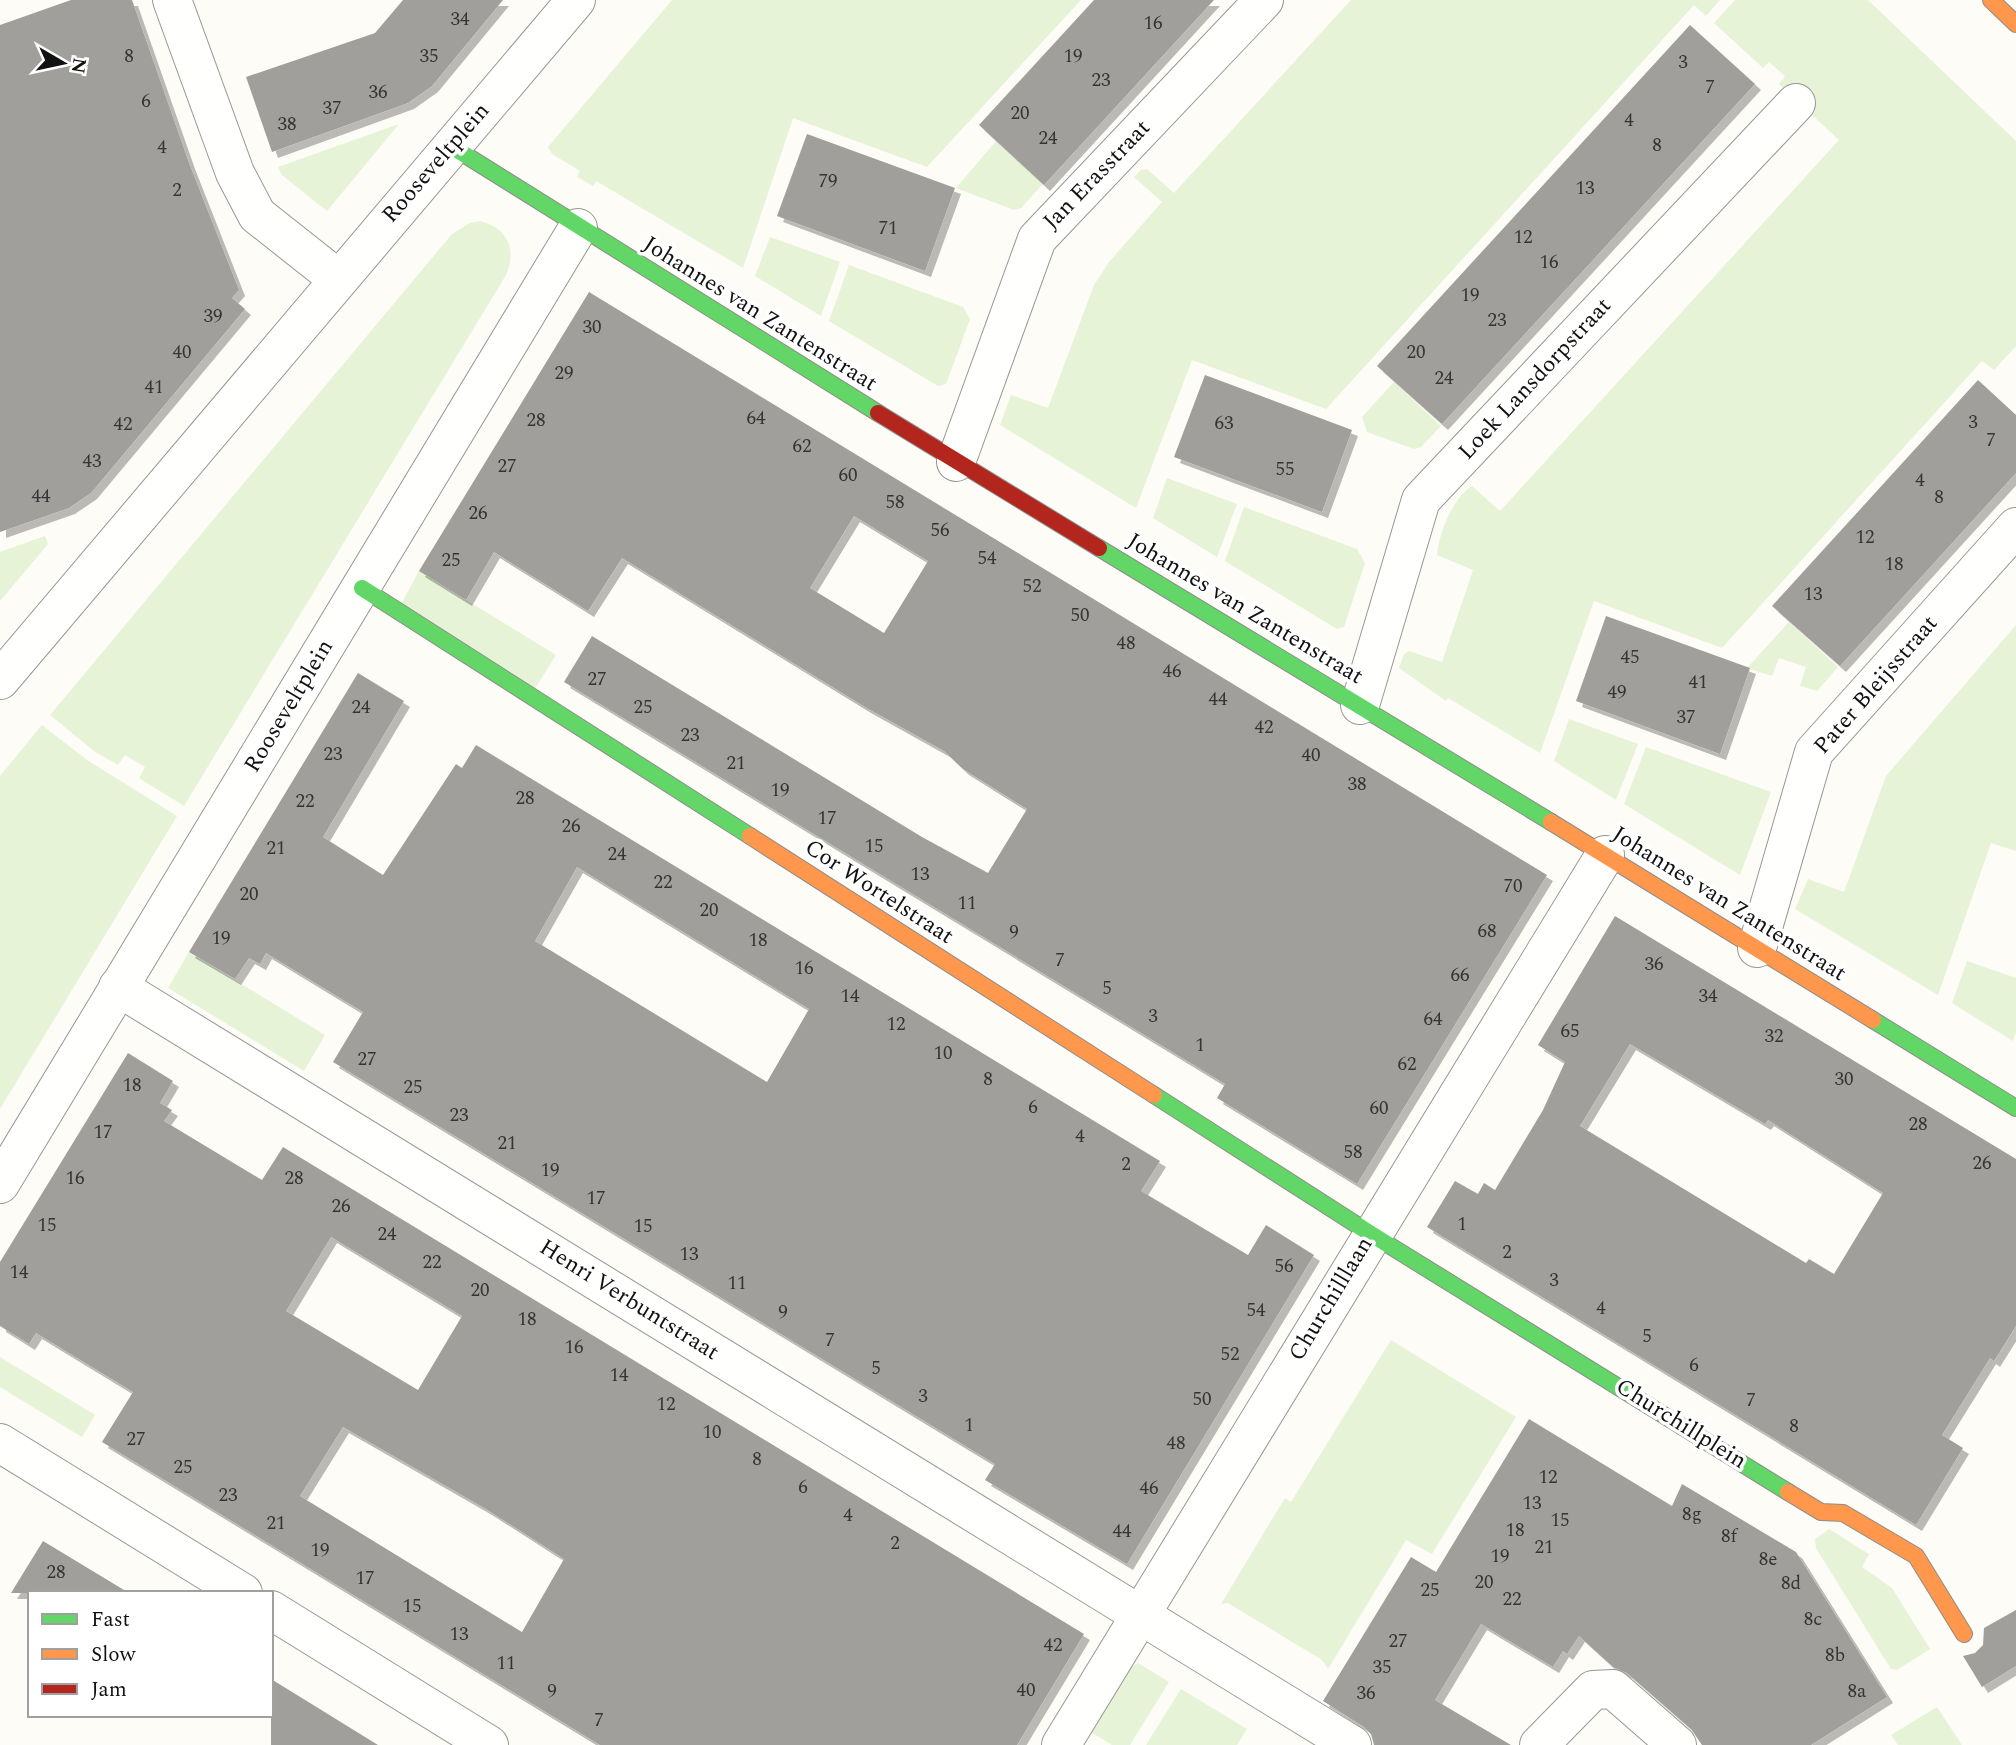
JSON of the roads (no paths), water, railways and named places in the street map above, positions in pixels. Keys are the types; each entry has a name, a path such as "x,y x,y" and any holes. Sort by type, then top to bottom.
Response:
{"street":[{"path":"172,0 235,173 257,215 338,279"},
{"name":"Rooseveltplein","path":"4,669 298,332 338,279 576,0"},
{"name":"Jan Erasstraat","path":"956,462 1037,239 1264,0"},
{"path":"1991,0 2016,24"},
{"name":"Loek Lansdorpstraat","path":"1360,705 1421,500 1796,103"},
{"name":"Johannes van Zantenstraat","path":"451,146 578,228 956,462 1360,705 2016,1108"},
{"name":"Rooseveltplein","path":"0,1184 578,228"},
{"name":"Pater Bleijsstraat","path":"1757,948 1814,752 2016,527"},
{"name":"Cor Wortelstraat","path":"362,588 1371,1234"},
{"name":"Churchilllaan","path":"1061,1745 1605,855"},
{"name":"Henri Verbuntstraat","path":"118,987 1138,1617"},
{"name":"Churchillplein","path":"1371,1234 1821,1512 1843,1513 1916,1556 1964,1634"},
{"path":"0,1443 240,1591"},
{"path":"273,1611 489,1745"},
{"path":"1138,1617 1192,1646 1352,1745"},
{"path":"1539,1745 1593,1690 1612,1689 1677,1745"}]}
